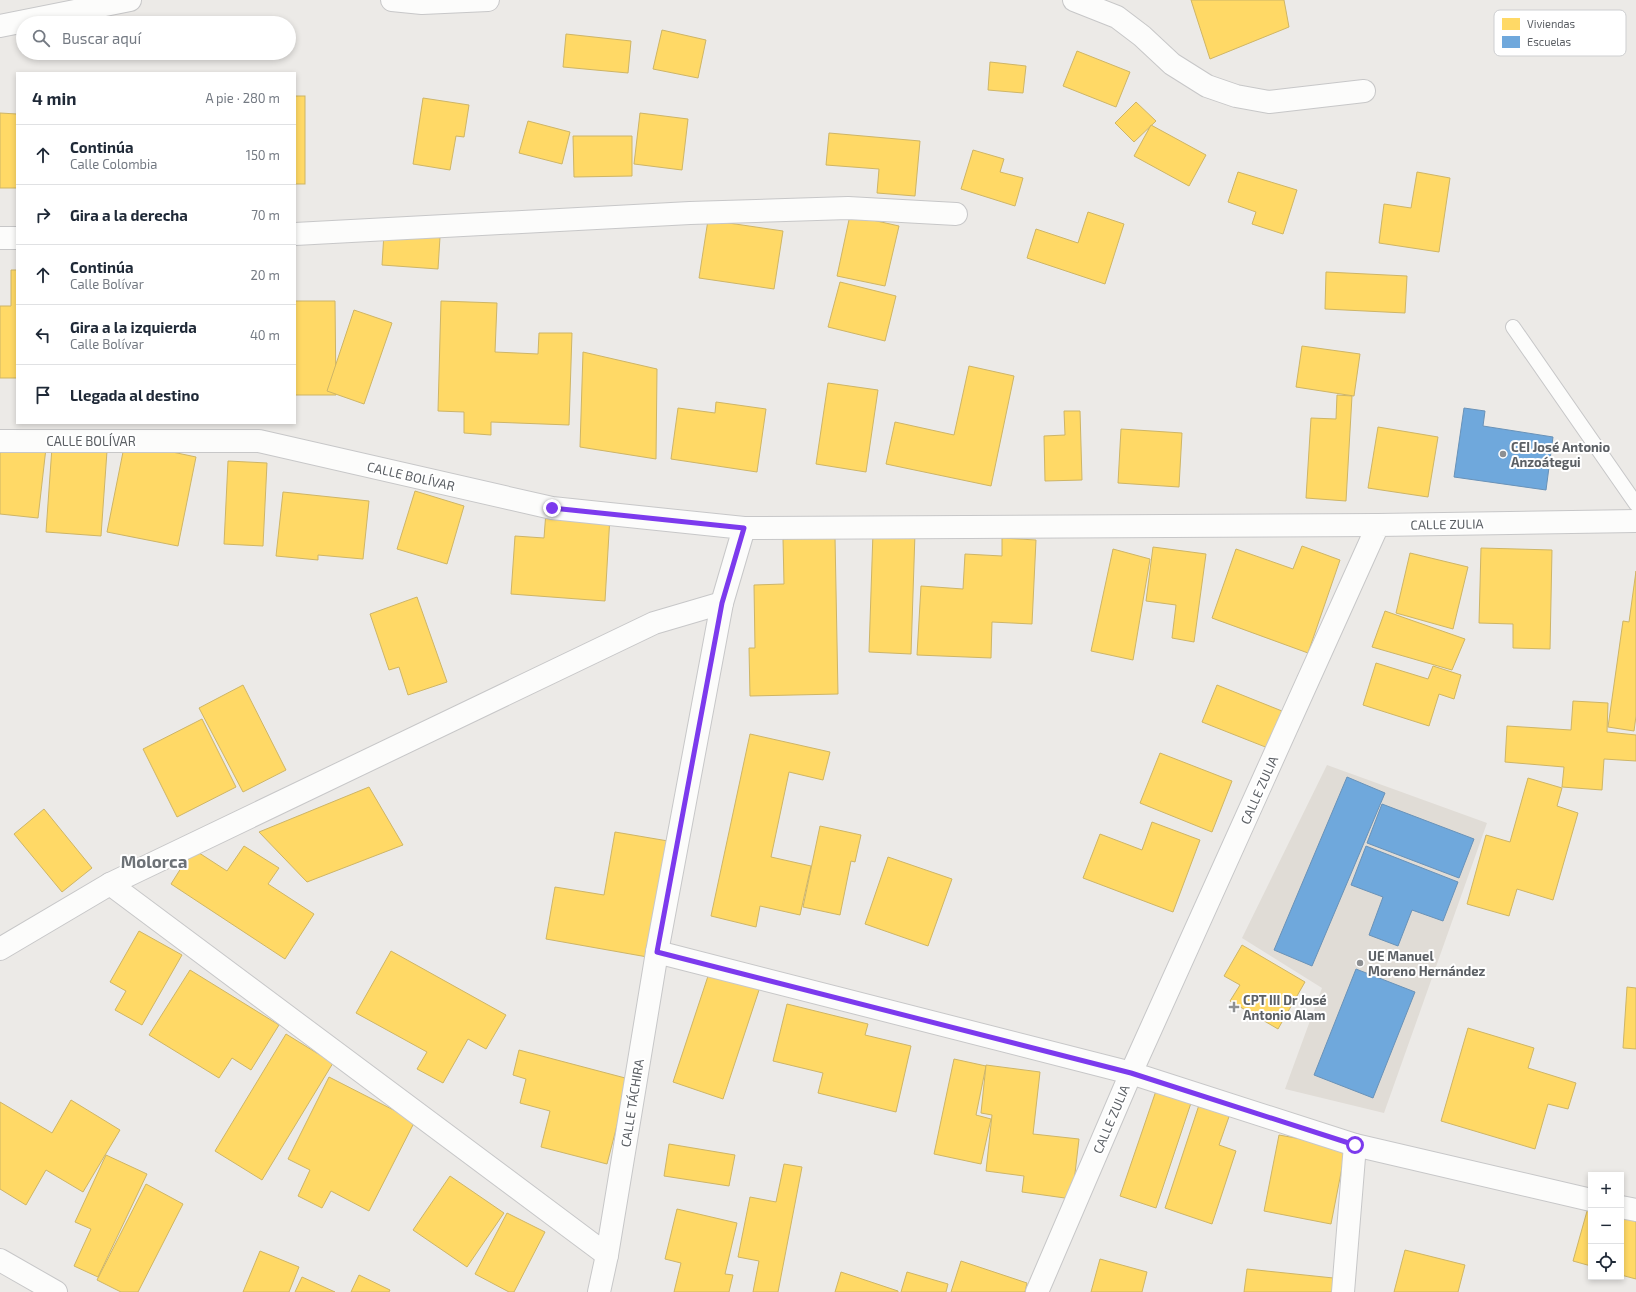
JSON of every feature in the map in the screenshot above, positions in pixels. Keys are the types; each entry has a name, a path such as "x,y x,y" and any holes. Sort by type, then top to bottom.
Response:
{"street":[{"path":"50,16 130,0"},
{"path":"392,0 422,3 488,0"},
{"path":"1074,0 1117,17 1142,36 1172,64 1207,86 1236,96 1269,102 1364,91"},
{"path":"0,26 16,23"},
{"path":"296,234 690,214 848,208 956,214"},
{"path":"0,238 16,238"},
{"name":"CALLE BOLÍVAR","path":"0,441 259,432 552,508 744,528 1378,525"},
{"name":"CALLE ZULIA","path":"1036,1292 1131,1073 1378,525 1636,521"},
{"path":"0,949 110,884 654,623 722,603 744,528"},
{"name":"CALLE TÁCHIRA","path":"599,1292 607,1255 657,952 722,603"},
{"path":"110,884 607,1255"},
{"path":"657,952 1131,1073 1355,1145 1588,1199"},
{"path":"1343,1292 1355,1145"},
{"path":"1624,1208 1636,1210"},
{"path":"0,1260 56,1292"}],"lane":[{"path":"1513,327 1636,504"}],"shaded area":[{"name":"UE Manuel Moreno Hernández","path":"1327,765 1487,823 1384,1113 1285,1089 1322,988 1242,938"}],"building: Viviendas":[{"path":"1191,0 1284,0 1289,27 1210,59"},
{"path":"662,30 706,40 698,78 653,69"},
{"path":"566,34 631,41 628,73 563,67"},
{"path":"1077,51 1130,72 1116,107 1063,86"},
{"path":"990,62 1026,66 1023,93 988,90"},
{"path":"296,96 305,96 305,184 296,184"},
{"path":"423,98 469,105 464,137 456,136 450,170 413,164"},
{"path":"1136,102 1156,121 1134,142 1115,123"},
{"path":"0,113 16,114 16,188 0,188"},
{"path":"640,113 688,119 682,170 634,164"},
{"path":"528,121 570,132 562,164 519,153"},
{"path":"1151,125 1206,155 1189,186 1134,156"},
{"path":"829,133 920,141 915,196 877,193 879,169 826,165"},
{"path":"573,136 632,136 632,176 574,177"},
{"path":"973,150 1004,159 1000,172 1023,178 1015,206 961,189"},
{"path":"1238,172 1297,190 1283,234 1252,224 1256,212 1228,202"},
{"path":"1417,172 1450,178 1439,252 1379,243 1384,204 1411,208"},
{"path":"1088,212 1124,224 1105,284 1027,258 1036,229 1078,243"},
{"path":"850,215 899,226 885,286 837,276"},
{"path":"708,220 783,231 774,289 699,278"},
{"path":"384,233 440,237 438,269 382,265"},
{"path":"11,270 16,270 16,378 0,378 0,306 11,306"},
{"path":"1326,272 1407,276 1405,313 1325,309"},
{"path":"840,282 896,296 885,341 828,327"},
{"path":"296,301 335,301 336,395 296,395"},
{"path":"441,301 497,303 495,352 538,354 539,333 572,333 569,425 491,422 491,435 464,433 464,412 438,411"},
{"path":"354,310 392,323 364,404 327,391"},
{"path":"1302,346 1360,354 1354,396 1296,387"},
{"path":"583,352 657,369 656,459 580,447"},
{"path":"969,366 1014,376 991,486 886,464 895,422 954,435"},
{"path":"828,383 878,390 866,472 816,464"},
{"path":"1337,395 1352,396 1346,501 1306,498 1311,418 1336,419"},
{"path":"716,402 766,409 757,472 671,459 678,408 715,413"},
{"path":"1064,411 1080,411 1082,480 1045,481 1044,436 1065,435"},
{"path":"1378,427 1438,437 1428,497 1368,488"},
{"path":"1121,429 1182,433 1179,487 1118,483"},
{"path":"125,442 196,457 178,546 107,532"},
{"path":"0,443 46,448 38,518 0,514"},
{"path":"52,447 107,451 101,536 46,532"},
{"path":"228,461 267,463 263,546 224,544"},
{"path":"415,491 464,506 447,564 397,549"},
{"path":"283,492 369,501 363,559 318,555 318,560 276,556"},
{"path":"546,511 610,516 605,601 511,594 515,536 544,538"},
{"path":"873,532 915,533 911,654 869,652"},
{"path":"835,537 838,694 750,696 749,648 755,648 754,585 784,584 783,539"},
{"path":"1002,538 1036,540 1032,624 992,622 991,658 917,655 921,586 963,589 965,554 1002,556"},
{"path":"1302,546 1340,560 1308,653 1212,618 1236,549 1293,569"},
{"path":"1153,547 1206,554 1194,642 1172,638 1176,605 1146,601"},
{"path":"1481,548 1552,550 1550,649 1513,648 1513,624 1479,623"},
{"path":"1113,549 1150,559 1133,660 1091,651"},
{"path":"1410,553 1468,567 1453,629 1396,613"},
{"path":"1636,571 1636,716 1634,731 1608,727 1623,621 1629,622"},
{"path":"417,597 447,682 408,695 399,667 389,670 370,614"},
{"path":"1385,611 1465,639 1452,670 1372,647"},
{"path":"1376,663 1428,679 1433,666 1461,675 1454,699 1439,694 1429,726 1363,705"},
{"path":"243,685 286,770 243,792 199,708"},
{"path":"1217,685 1287,713 1273,750 1202,722"},
{"path":"1573,701 1608,703 1607,732 1636,735 1636,761 1604,759 1602,790 1562,787 1564,767 1505,762 1507,726 1571,730"},
{"path":"202,719 236,787 177,817 143,749"},
{"path":"750,734 830,752 823,780 789,772 771,857 811,866 800,915 760,906 756,927 711,916"},
{"path":"1160,753 1232,781 1212,832 1140,803"},
{"path":"1528,778 1562,788 1557,806 1578,813 1553,900 1517,889 1509,916 1467,904 1486,835 1510,842"},
{"path":"369,787 403,845 307,882 259,832"},
{"path":"44,809 92,868 62,892 14,834"},
{"path":"1152,822 1200,840 1173,912 1083,878 1100,834 1142,850"},
{"path":"820,826 861,835 855,862 851,861 840,915 803,907"},
{"path":"615,832 674,842 653,958 546,939 555,887 604,895"},
{"path":"244,846 279,868 268,884 314,914 285,959 171,884 193,849 227,871"},
{"path":"888,857 952,879 928,946 865,924"},
{"path":"139,931 182,955 142,1025 115,1010 126,991 110,982"},
{"path":"1242,945 1305,982 1278,1029 1230,1001 1240,985 1224,976"},
{"path":"391,951 506,1015 486,1049 468,1039 443,1083 417,1069 427,1052 356,1013"},
{"path":"711,967 761,984 723,1099 673,1082"},
{"path":"190,970 279,1025 251,1070 232,1058 219,1078 149,1035"},
{"path":"1627,987 1636,988 1636,1049 1623,1048"},
{"path":"787,1004 868,1024 865,1035 911,1046 896,1112 818,1093 823,1073 773,1061"},
{"path":"1468,1028 1534,1048 1528,1068 1576,1083 1568,1109 1548,1104 1535,1149 1441,1121"},
{"path":"286,1034 333,1063 262,1180 215,1151"},
{"path":"519,1050 629,1079 607,1164 541,1147 550,1111 520,1103 526,1079 513,1075"},
{"path":"954,1059 986,1066 976,1115 991,1119 981,1164 934,1154"},
{"path":"986,1065 1040,1072 1033,1134 1079,1139 1072,1199 1022,1192 1024,1176 986,1171 992,1115 981,1113"},
{"path":"329,1077 415,1121 369,1211 331,1191 322,1208 298,1196 310,1170 288,1159"},
{"path":"1158,1085 1193,1097 1156,1208 1120,1196"},
{"path":"71,1100 120,1130 83,1192 46,1170 26,1205 0,1189 0,1102 52,1133"},
{"path":"1200,1102 1231,1111 1219,1145 1236,1151 1212,1224 1165,1208"},
{"path":"1279,1135 1346,1147 1331,1224 1264,1211"},
{"path":"669,1144 735,1155 729,1186 664,1176"},
{"path":"106,1155 147,1174 98,1277 74,1266 91,1229 75,1222"},
{"path":"784,1164 802,1167 778,1292 753,1292 759,1261 738,1257 750,1197 776,1202"},
{"path":"450,1176 504,1213 467,1267 413,1230"},
{"path":"146,1184 183,1204 138,1292 121,1292 97,1280"},
{"path":"1588,1208 1588,1265 1573,1261"},
{"path":"677,1209 737,1223 725,1274 733,1275 729,1292 674,1292 681,1263 665,1259"},
{"path":"507,1213 545,1232 514,1292 509,1292 475,1274"},
{"path":"1624,1214 1636,1217 1636,1279 1624,1276"},
{"path":"1405,1250 1465,1265 1458,1292 1394,1292"},
{"path":"260,1251 299,1267 289,1292 243,1292"},
{"path":"1100,1259 1147,1272 1142,1292 1091,1292"},
{"path":"961,1261 1027,1283 1025,1292 951,1292"},
{"path":"1247,1269 1343,1279 1342,1292 1244,1292"},
{"path":"841,1272 898,1291 898,1292 835,1292"},
{"path":"907,1272 948,1284 946,1292 901,1292"},
{"path":"359,1275 390,1290 389,1292 351,1292"},
{"path":"302,1277 335,1292 295,1292"}],"building: Escuelas":[{"path":"1464,408 1485,411 1483,426 1553,437 1546,490 1454,477"},
{"path":"1347,777 1385,793 1312,966 1274,950"},
{"path":"1382,804 1474,839 1459,878 1367,843"},
{"path":"1366,846 1458,882 1443,921 1412,910 1398,946 1369,935 1383,897 1351,885"},
{"path":"1356,969 1415,992 1373,1098 1314,1075"}],"place":[{"name":"CEI José Antonio Anzoátegui","path":"1503,454"},
{"name":"UE Manuel Moreno Hernández","path":"1360,963"},
{"name":"CPT III Dr José Antonio Alam","path":"1234,1007"}],"district":[{"name":"Molorca","path":"154,861"}],"route":[{"path":"552,508 744,528 722,603 657,952 1131,1073 1355,1145"}]}
